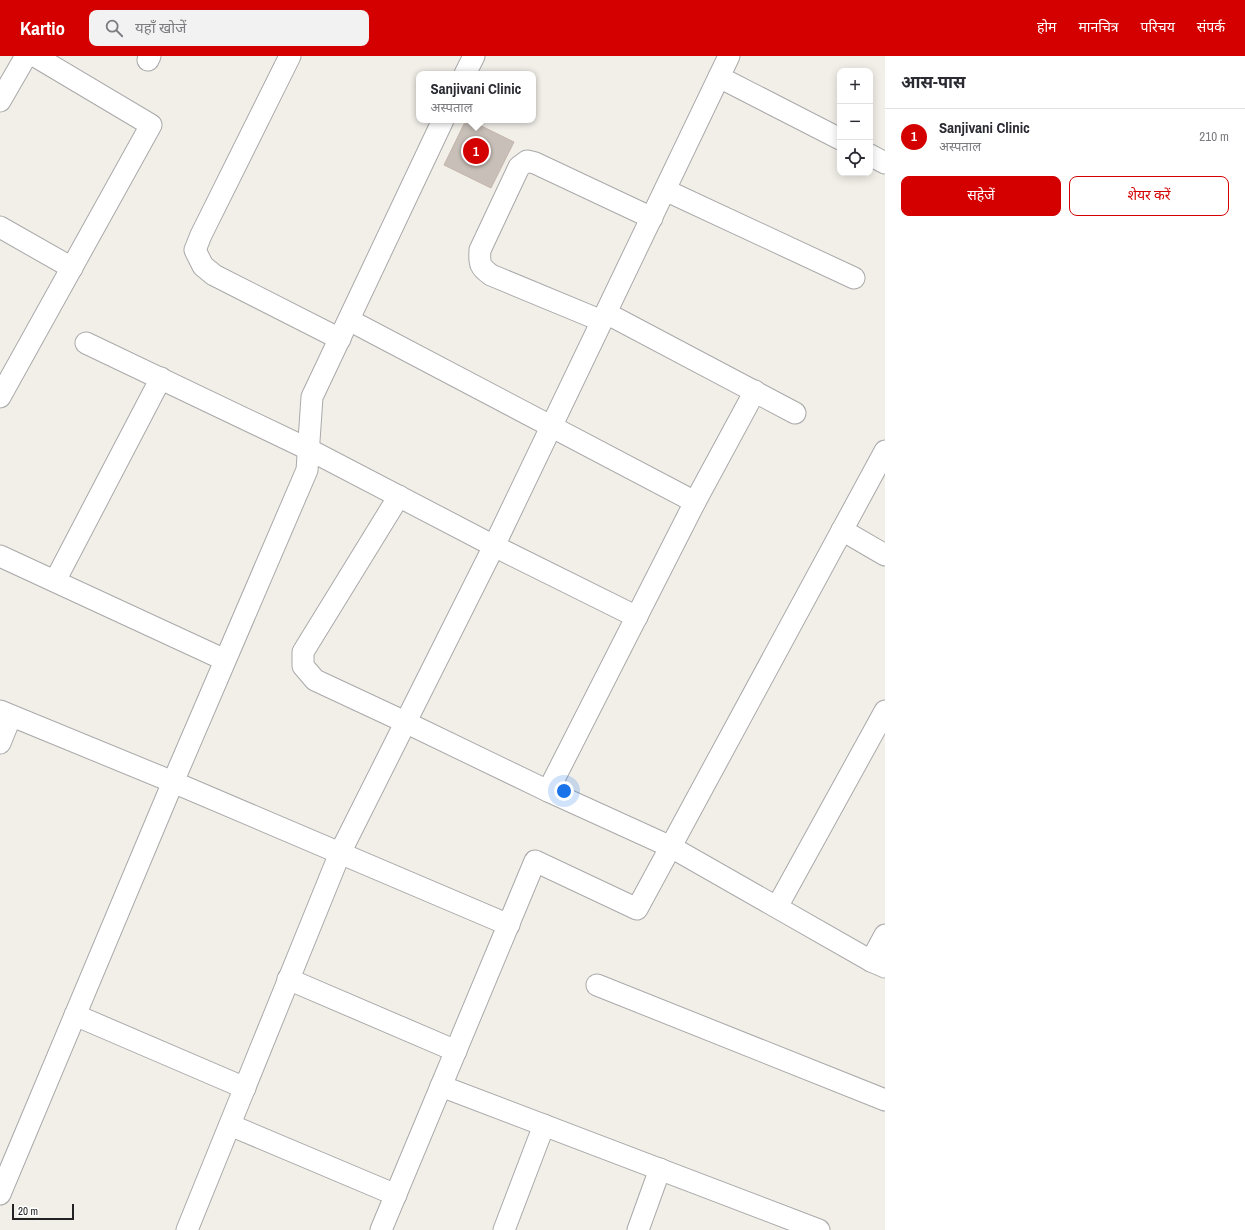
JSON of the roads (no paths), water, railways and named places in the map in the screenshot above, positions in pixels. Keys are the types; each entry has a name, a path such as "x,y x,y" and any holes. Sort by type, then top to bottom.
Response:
{"street":[{"path":"0,101 26,56"},
{"path":"0,397 151,125 35,56"},
{"path":"290,56 195,250 203,266 214,275 340,339"},
{"path":"466,71 474,56"},
{"path":"187,1230 340,853 494,546 729,56"},
{"path":"719,77 837,137"},
{"path":"1,1191 172,782 307,470 312,397 442,123"},
{"path":"873,156 885,162"},
{"path":"652,218 527,161 519,166 480,250 479,261 483,269 491,275 604,317 795,413"},
{"path":"665,190 854,278"},
{"path":"0,227 72,268"},
{"path":"349,320 695,502"},
{"path":"86,343 308,449 494,546 637,617"},
{"path":"55,581 161,378"},
{"path":"548,791 695,502 755,392"},
{"path":"381,1230 535,861 637,909 885,451"},
{"path":"399,496 303,652 303,666 316,680 548,791 671,847 878,964 885,935"},
{"path":"842,530 885,555"},
{"path":"0,556 225,660"},
{"path":"778,907 885,711"},
{"path":"0,743 6,714 172,782 509,925"},
{"path":"288,980 456,1051"},
{"path":"597,985 885,1100"},
{"path":"75,1015 244,1088"},
{"path":"441,1086 819,1230"},
{"path":"230,1125 396,1195"},
{"path":"504,1230 544,1125"},
{"path":"638,1230 660,1169"}],"place":[{"name":"Sanjivani Clinic","path":"476,151"}]}
